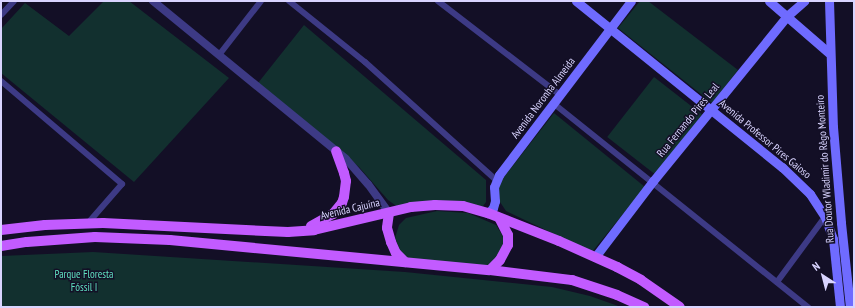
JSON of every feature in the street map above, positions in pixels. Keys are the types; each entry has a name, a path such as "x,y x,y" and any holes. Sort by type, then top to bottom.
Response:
{"main road":[{"name":"Avenida Professor Pires Gaioso","path":"576,1 712,109 796,179 810,194 825,217 833,240 840,307"},
{"name":"Avenida Noronha Almeida","path":"496,180 631,1"},
{"path":"769,1 829,53"},
{"name":"Rua Fernando Pires Leal","path":"595,257 653,181 788,16 804,1"},
{"name":"Rua Doutor Wladimir do Rêgo Monteiro","path":"829,1 829,53 833,127 850,307"},
{"path":"295,232 325,220 333,214 342,203 346,181 343,166 336,150"},
{"path":"488,213 493,208 495,201 494,187 496,180"},
{"name":"Avenida Cajuína","path":"1,230 46,225 88,223 295,232 389,213 411,207 435,205 463,206 488,213 595,257 641,280 680,307"},
{"path":"389,213 387,228 391,242 396,253 405,262"},
{"path":"490,270 500,260 508,246 508,235 500,219"},
{"path":"1,246 58,239 110,238 170,240 490,270 572,280 617,294 644,307"}],"street":[{"path":"1,15 14,1"},
{"path":"153,1 336,150 355,168 389,213"},
{"path":"219,55 261,1"},
{"path":"289,1 365,62 496,180"},
{"path":"438,1 560,95"},
{"path":"1,81 122,184 88,223"},
{"path":"553,103 653,181 808,307"},
{"path":"777,282 825,217"}],"green space":[{"path":"104,1 129,1 229,78 134,182 1,73 1,29 25,3 69,36"},
{"path":"640,1 648,1 738,70 712,103 618,28"},
{"path":"304,25 486,180 486,202 483,206 399,208 388,200 359,167 258,83"},
{"path":"654,77 702,115 655,174 607,137"},
{"path":"554,113 645,187 592,252 506,211 500,202 497,186"},
{"path":"437,211 468,213 496,225 504,238 502,252 489,265 484,266 409,260 402,255 395,238 399,225 406,218"},
{"name":"Parque Floresta Fóssil I","path":"93,252 405,272 552,287 590,296 621,307 1,307 1,256"}]}
